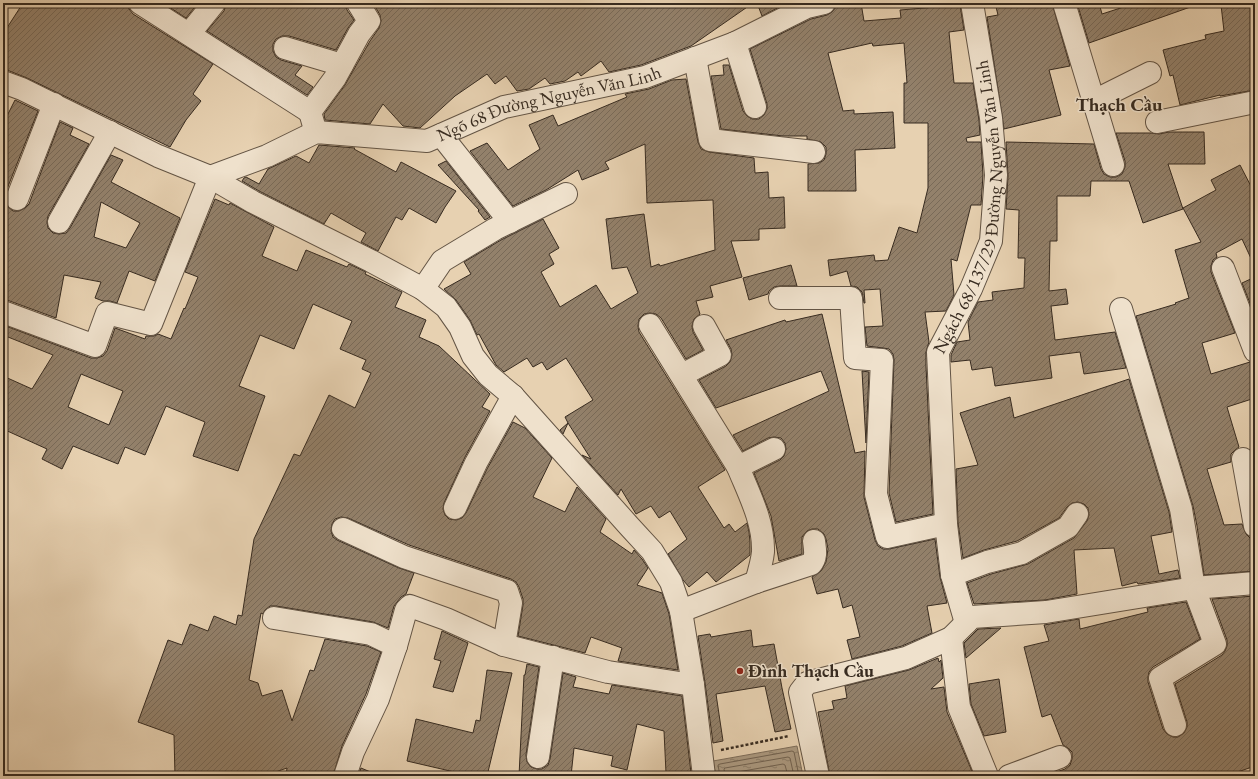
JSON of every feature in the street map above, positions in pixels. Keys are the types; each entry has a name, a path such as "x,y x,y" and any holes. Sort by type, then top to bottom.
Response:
{"street":[{"path":"140,3 189,34 313,122"},
{"path":"189,34 214,3"},
{"path":"3,312 95,346 107,313 151,324 210,177 267,156 313,122 359,34 369,21 358,3"},
{"name":"Ngõ 68 Đường Nguyễn Văn Linh","path":"313,122 427,141 504,107 644,77 736,43 793,8 807,7 824,3"},
{"name":"Ngách 68/137/29 Đường Nguyễn Văn Linh","path":"966,623 952,575 946,524 938,352 971,289 991,241 996,175 991,118 972,3"},
{"path":"1064,3 1113,165"},
{"path":"736,43 755,107"},
{"path":"285,48 342,65"},
{"path":"695,58 710,140 814,152"},
{"path":"1094,101 1150,73"},
{"path":"3,82 54,104 158,156 210,177 253,202 371,260 423,289 446,307 460,327 473,356 488,375 513,396 652,552 671,582 681,610 693,685 704,776"},
{"path":"1157,122 1255,102"},
{"path":"17,199 54,104"},
{"path":"59,222 110,132"},
{"path":"440,135 510,222"},
{"path":"423,289 442,261 495,229 566,194"},
{"path":"1223,268 1255,351"},
{"path":"780,298 851,298 855,358 882,360 876,494 887,537 946,524"},
{"path":"1121,309 1182,509 1194,588 1215,644 1160,678 1175,725"},
{"path":"650,325 738,467 758,516 762,541 761,564 756,582"},
{"path":"682,375 720,355 704,326"},
{"path":"455,508 476,463 513,396"},
{"path":"738,467 774,449"},
{"path":"1243,459 1255,526"},
{"path":"952,575 987,562 1022,553 1068,527 1077,514"},
{"path":"343,529 404,556 507,591 511,604 504,645"},
{"path":"681,610 756,582 811,564 814,561 815,554 814,541"},
{"path":"818,776 800,692 807,683 906,658 951,638 972,617 1046,612 1194,588 1255,584"},
{"path":"345,776 353,752 378,699 396,646 406,610 410,606 446,618 504,645 608,672 693,685"},
{"path":"274,618 371,634 396,646"},
{"path":"951,638 959,707 987,776"},
{"path":"538,757 553,657"},
{"path":"1009,776 1060,757"}],"path":[{"path":"701,754 808,732"}],"water":[{"path":"797,746 803,776 716,776 713,761"}],"building":[{"path":"23,3 128,3 129,9 133,14 213,64 193,94 201,101 186,120 170,147 27,78 7,70 3,70 3,34"},
{"path":"163,3 198,3 186,18"},
{"path":"226,3 346,3 347,10 354,20 336,50 289,36 282,36 276,39 273,44 273,51 276,57 302,66 295,75 313,87 307,95 207,31 224,11"},
{"path":"373,3 753,3 691,46 641,65 609,72 601,61 581,76 578,72 565,81 550,84 545,78 529,89 517,91 506,76 495,84 487,74 455,96 420,128 403,126 383,104 370,124 325,120 324,114 345,85 379,28 381,21 380,15"},
{"path":"757,3 787,3 762,16"},
{"path":"836,3 861,3 864,21 901,18 900,10 960,5 964,30 949,32 954,83 973,83 979,120 980,135 966,138 967,142 981,142 983,175 981,205 971,205 957,261 951,259 954,295 946,311 925,312 929,342 926,352 926,366 933,514 896,522 889,493 894,360 893,354 889,349 867,346 865,327 883,326 880,289 864,290 864,303 862,292 857,287 851,286 847,271 830,276 828,260 874,255 875,261 888,260 899,227 917,233 928,188 928,123 904,123 904,83 907,83 904,43 873,46 872,43 828,53 843,111 854,110 854,114 893,112 895,148 855,150 856,191 808,191 808,164 819,163 824,160 826,154 826,147 821,142 807,139 807,136 783,136 721,129 711,76 724,75 723,65 729,65 743,111 752,119 759,119 764,115 767,109 767,104 750,49 811,19 827,15 836,7"},
{"path":"995,3 1052,3 1070,66 1049,70 1061,115 1004,129 987,17 998,15"},
{"path":"1077,3 1099,3 1102,14 1136,3 1195,3 1196,5 1089,43"},
{"path":"1227,3 1255,3 1255,90 1220,95 1180,105 1173,75 1170,76 1163,50 1206,39 1205,35 1224,31 1221,5"},
{"path":"686,79 698,142 701,149 709,152 754,158 755,173 768,172 769,198 784,197 785,228 759,229 759,240 731,241 742,277 710,286 713,297 696,301 700,314 694,319 692,326 693,332 703,350 686,359 661,318 656,314 644,314 639,319 638,326 639,332 725,470 698,487 724,528 729,524 735,532 747,523 750,542 750,555 716,582 707,572 689,587 683,580 668,554 687,539 670,511 659,518 651,506 636,514 621,489 618,495 582,455 591,459 565,417 593,400 566,358 547,370 542,362 533,367 527,358 504,372 496,365 479,334 477,335 470,320 456,300 444,289 471,274 464,262 501,240 543,219 559,248 549,254 554,264 541,272 560,307 596,285 611,309 638,293 627,267 612,269 606,219 644,214 651,267 659,264 660,266 715,250 713,200 647,203 645,144 605,162 609,169 582,180 578,170 546,190 513,206 470,151 487,143 508,170 540,149 529,125 553,115 558,126 627,97 625,94 649,89 672,80"},
{"path":"15,100 38,111 5,194 7,206 13,211 19,211 29,204 60,122 73,128 70,135 89,144 48,216 48,228 53,233 66,233 70,228 111,155 123,160 111,182 180,218 155,281 129,271 117,303 95,298 101,282 64,275 56,318 7,300 3,300 3,124","holes":["101,202 140,223 126,248 94,237"]},
{"path":"1169,132 1204,132 1205,164 1168,164 1183,209 1143,223 1129,181 1091,181 1090,196 1057,196 1057,241 1050,241 1049,291 1066,289 1068,304 1051,306 1055,340 1115,332 1126,368 1084,374 1080,352 1049,356 1052,378 995,386 992,367 972,370 970,360 951,362 951,355 957,342 970,340 968,322 978,302 993,300 992,292 1024,288 1025,258 1018,258 1019,210 1006,209 1008,176 1006,142 1094,144 1101,169 1104,174 1110,177 1116,177 1122,174 1125,167 1125,161 1116,133 1159,134"},
{"path":"319,145 355,148 354,149 396,172 401,162 456,191 436,223 409,208 402,220 396,217 378,251 361,242 366,233 331,213 324,224 242,181 246,177 259,184 268,169 296,156 309,163"},
{"path":"446,161 490,217 485,220 478,211 479,210 438,165"},
{"path":"1240,165 1255,194 1255,267 1242,239 1216,253 1217,257 1213,260 1211,272 1235,333 1202,343 1211,374 1250,362 1255,363 1255,398 1227,407 1239,447 1231,454 1231,462 1207,469 1224,525 1242,524 1246,534 1250,538 1255,538 1255,571 1204,575 1193,506 1136,316 1176,304 1175,303 1189,298 1175,250 1201,242 1183,208 1216,190 1211,180"},
{"path":"215,199 229,205 230,203 274,227 262,256 297,271 306,250 347,267 349,264 366,272 365,274 402,292 395,307 426,320 419,337 439,346 490,394 482,407 490,411 465,457 444,503 443,509 445,515 449,519 456,520 462,518 513,422 525,428 552,458 533,497 565,512 577,487 606,519 600,532 632,554 634,550 642,559 648,568 637,585 662,593 669,614 678,670 618,661 622,648 591,637 585,653 518,636 523,599 516,582 511,579 409,545 348,518 341,517 335,519 332,524 331,531 333,537 399,568 414,573 406,594 401,597 394,606 388,628 373,622 270,606 263,614 261,613 249,680 258,683 262,696 282,690 292,721 310,670 314,671 325,639 367,646 381,652 366,694 342,746 333,776 286,776 287,768 264,776 175,776 174,735 138,722 168,640 182,645 190,624 208,631 214,616 236,625 238,615 242,616 254,539 294,454 300,456 329,395 355,408 371,373 362,369 366,360 340,349 352,321 313,304 294,349 260,335 239,386 265,396 238,471 193,456 205,422 166,406 145,455 125,447 118,464 73,446 62,469 42,459 47,449 3,429 3,376 32,389 53,355 3,335 3,325 91,358 103,356 107,351 115,328 145,339 146,336 154,336 158,334 171,339 198,277 185,272","holes":["81,374 123,391 109,425 68,407"]},
{"path":"791,265 797,286 774,287 768,294 749,300 743,278"},
{"path":"1255,277 1255,316 1242,283"},
{"path":"822,314 855,453 865,451 864,497 875,540 878,546 883,549 889,549 935,539 940,577 947,603 927,606 932,633 902,646 852,659 847,640 860,637 852,605 843,608 838,589 817,594 812,577 821,571 826,562 828,549 824,534 818,529 807,531 802,537 802,554 779,561 771,516 754,473 780,460 784,456 786,449 785,443 781,438 768,438 743,451 733,435 829,391 821,371 716,408 699,380 726,366 730,362 732,355 731,349 726,340 785,320 786,322"},
{"path":"862,371 869,372 866,443"},
{"path":"1129,379 1169,512 1172,532 1151,536 1159,574 1178,570 1180,578 1138,584 1137,582 1122,586 1114,548 1074,550 1077,594 1045,600 974,604 967,583 991,574 1028,564 1074,538 1087,521 1089,515 1088,508 1084,504 1078,502 1072,503 1059,518 1017,541 984,550 963,558 958,523 956,469 978,465 960,413 1010,397 1014,418"},
{"path":"568,423 563,434 560,430"},
{"path":"1255,596 1255,766 1226,776 1045,776 1065,769 1070,765 1072,752 1063,745 1051,714 1042,717 1024,647 1049,641 1044,625 1079,619 1080,629 1148,612 1147,608 1186,602 1200,639 1153,667 1149,672 1148,677 1148,682 1163,729 1167,734 1173,737 1178,737 1184,733 1187,727 1187,722 1175,684 1222,655 1227,646 1227,640 1212,599"},
{"path":"1001,628 966,658 964,643 978,629"},
{"name":"Đình Thạch Cầu","path":"751,630 753,647 774,644 791,729 775,732 765,686 716,694 723,741 713,743 698,636 710,634 711,637"},
{"path":"442,631 468,643 453,692 433,687 441,661 434,659"},
{"path":"938,658 939,662 941,660 943,678 931,689 944,687 947,712 974,776 830,776 818,712 834,709 832,701 847,698 845,686 909,670"},
{"path":"527,664 539,667 526,755 527,762 531,767 542,769 548,765 563,673 576,677 573,687 609,694 612,685 682,696 691,773 666,773 664,731 637,724 627,770 611,766 613,756 574,748 571,776 519,776 524,675"},
{"path":"487,670 512,673 487,776 479,776 464,772 463,774 407,761 416,719 473,733 476,720 480,721"},
{"path":"999,679 1006,732 984,736 971,704 969,684"},
{"path":"361,768 380,776 358,776"}],"place":[{"name":"Đình Thạch Cầu","path":"740,671"}],"district":[{"name":"Thạch Cầu","path":"1119,104"}]}
